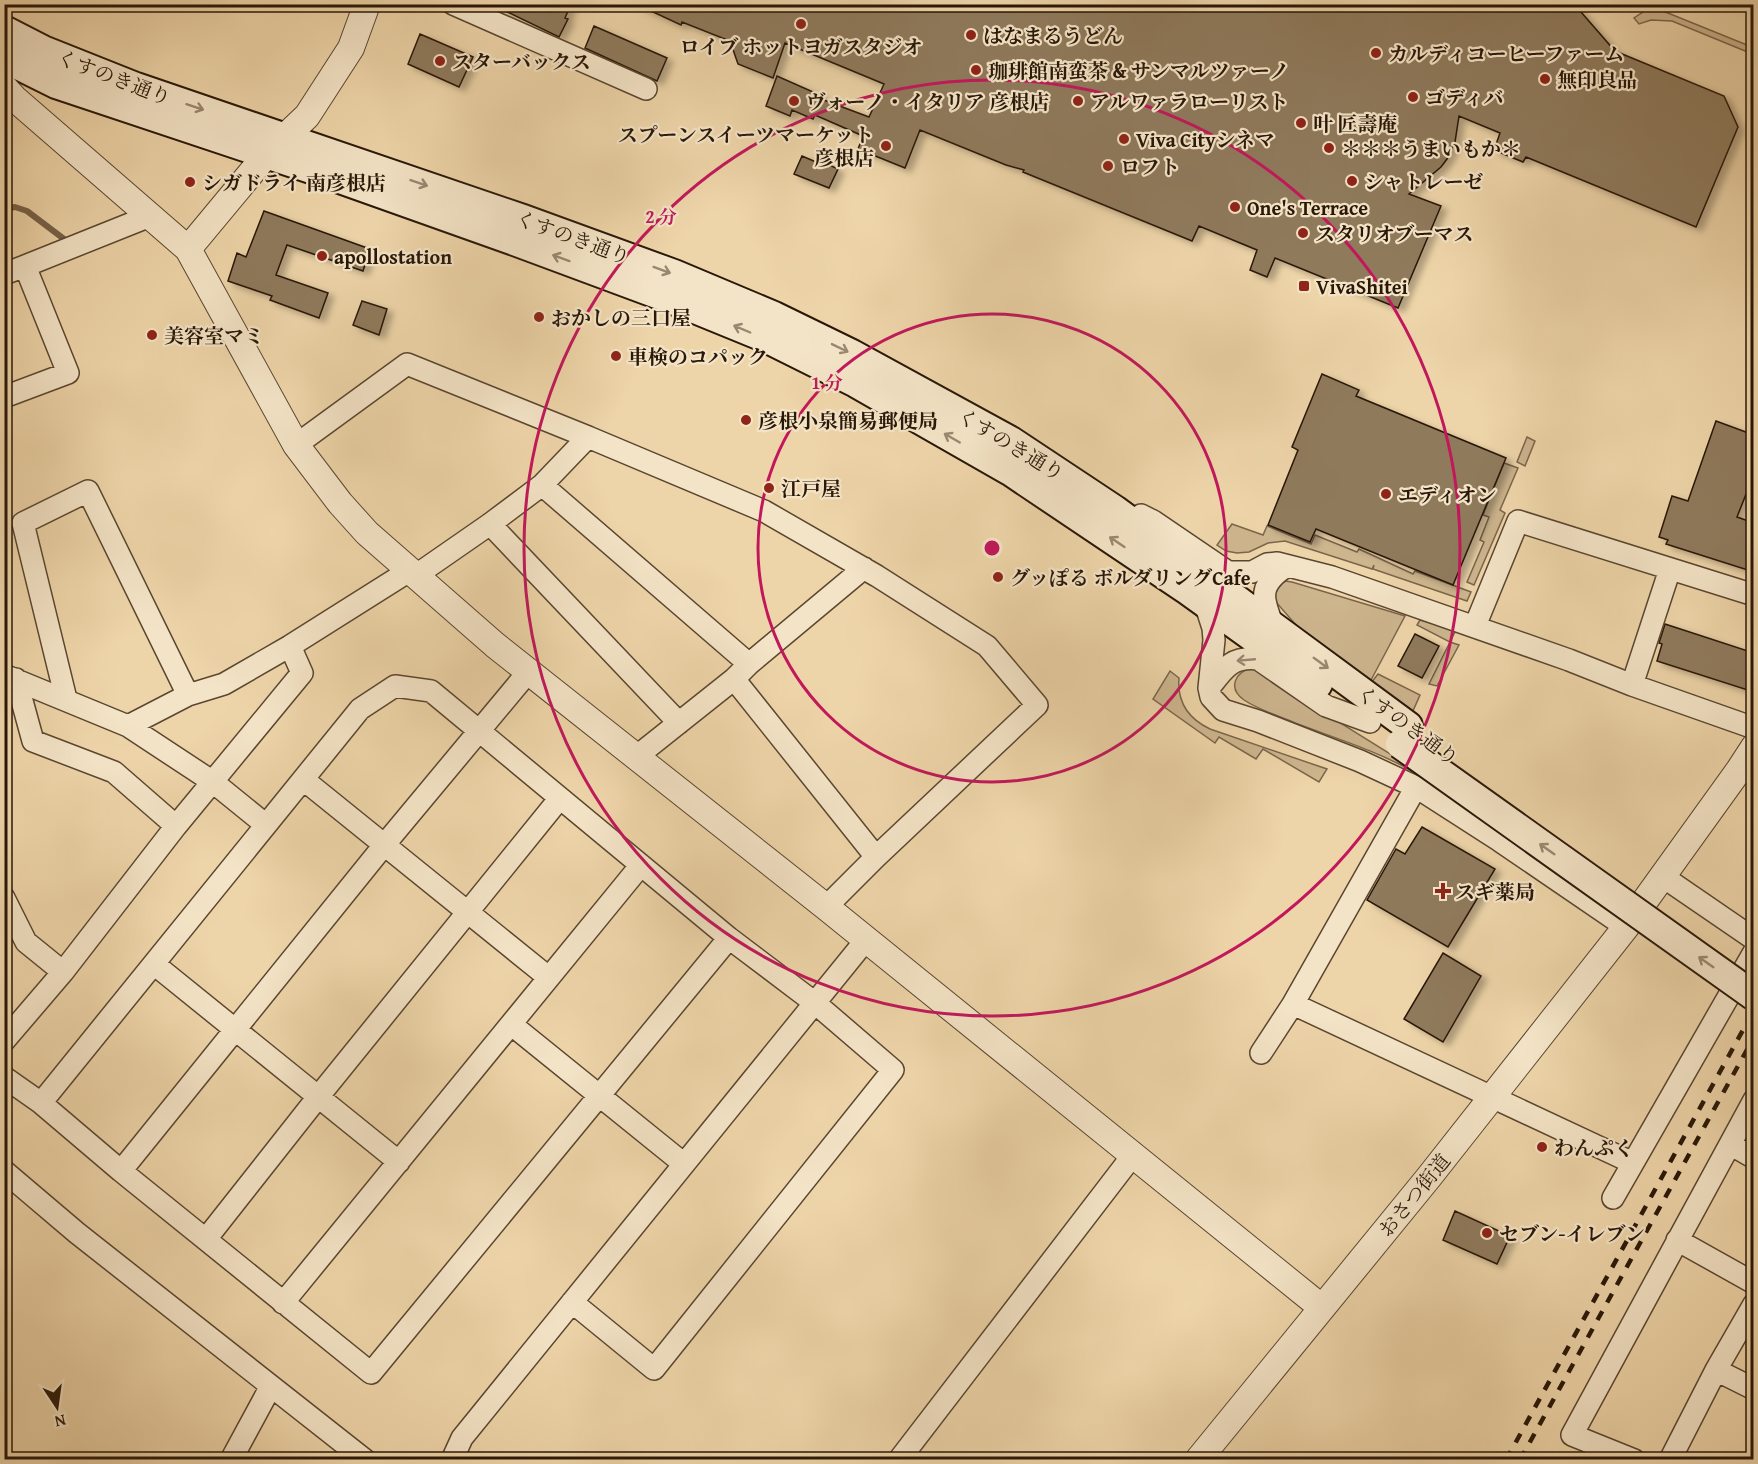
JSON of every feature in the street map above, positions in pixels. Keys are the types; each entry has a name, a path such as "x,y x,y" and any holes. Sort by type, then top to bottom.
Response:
{"main road":[{"name":"くすのき通り","path":"4,30 43,50 277,146 326,174 657,294 766,338 856,383 1010,471 1119,543 1370,722 1404,735 1754,973"},
{"name":"くすのき通り","path":"4,58 56,84 277,146 618,253 774,316 861,358 1011,441 1115,510 1274,628 1404,735 1754,996"}],"street":[{"path":"188,249 277,146 307,116 351,48 367,4"},
{"path":"453,4 646,89"},
{"path":"4,87 188,249 296,445 340,503 367,533 412,574 529,671 1321,1307"},
{"path":"4,274 150,216"},
{"path":"4,397 69,373 24,266"},
{"path":"296,445 407,364 588,437 764,512 864,568 987,646 1037,705 876,857 826,908"},
{"path":"128,726 188,695 224,684 412,574 490,524 542,485 588,437"},
{"path":"542,485 741,672 876,857"},
{"path":"66,699 23,523 88,491 188,695"},
{"path":"1115,510 1140,515 1153,521 1228,573 1252,572 1267,564 1276,563 1332,577 1475,626 1754,728"},
{"path":"1475,626 1518,521 1754,595"},
{"path":"490,524 679,723"},
{"path":"1274,628 1263,596 1269,579 1287,566"},
{"path":"636,757 864,568"},
{"path":"1632,685 1670,569"},
{"path":"1205,603 1213,628 1214,640 1209,688 1211,697 1223,710 1360,761 1416,787 1626,927"},
{"path":"4,1041 63,972 176,826 302,672 290,646"},
{"path":"1209,688 1224,669 1235,661 1246,658 1258,659 1326,706 1370,722"},
{"path":"122,1171 385,844 529,671"},
{"path":"10,677 128,726 213,782 266,825"},
{"path":"10,677 33,741 114,772 176,826"},
{"path":"41,1103 360,709 395,686 431,691 729,938 815,1003 893,1070 654,1369 572,1302"},
{"name":"おさつ街道","path":"1198,1460 1429,1177 1626,927 1754,747"},
{"path":"304,780 549,977"},
{"path":"1261,1053 1293,1004 1416,787"},
{"path":"206,1239 560,798"},
{"path":"283,1303 641,866"},
{"path":"1662,876 1754,939"},
{"path":"4,897 26,942 63,972"},
{"path":"4,1077 41,1103 371,1373 598,1094 729,938"},
{"path":"452,1460 462,1438 865,941"},
{"path":"1613,1198 1754,952"},
{"path":"154,964 399,1162"},
{"path":"1293,1004 1633,1163"},
{"path":"512,1025 684,1164"},
{"path":"1634,1460 1572,1435 1754,1100"},
{"path":"1730,1144 1754,1158"},
{"path":"899,1460 1133,1155"},
{"path":"4,1171 77,1233 365,1460"},
{"path":"1677,1240 1754,1283"},
{"path":"1670,1460 1716,1370 1754,1304"},
{"path":"1716,1370 1754,1389"},
{"path":"231,1460 271,1386"}],"shaded area":[{"path":"1650,4 1665,5 1663,11 1752,47 1752,53 1672,21 1651,20 1639,24 1634,18 1646,10"},
{"path":"1527,437 1535,441 1525,466 1517,462"},
{"path":"1504,463 1518,468 1500,510 1505,513 1474,585 1467,582 1484,542 1480,540 1489,517 1483,515"},
{"path":"1232,524 1263,535 1267,526 1311,544 1315,535 1357,552 1359,549 1413,574 1415,571 1471,592 1467,601 1373,569 1374,565 1372,569 1285,541 1268,543 1249,552 1226,551 1217,545"},
{"path":"1285,581 1405,616 1370,682 1303,633 1275,601 1275,589"},
{"path":"1420,620 1456,630 1450,642 1417,625"},
{"path":"1450,642 1459,645 1437,686 1429,684"},
{"path":"1252,668 1416,770 1414,772 1371,751 1269,713 1244,700 1236,691 1235,681 1241,673"},
{"path":"1170,671 1179,678 1182,702 1196,720 1210,729 1327,769 1319,782 1263,749 1256,759 1219,737 1215,743 1153,699"},
{"path":"1378,674 1420,695 1412,713 1371,683"}],"building":[{"path":"491,4 571,4 565,18 568,19 559,37"},
{"path":"636,4 1574,4 1615,51 1724,96 1738,127 1696,227 1526,157 1523,162 1494,150 1500,133 1459,116 1455,142 1447,159 1441,167 1409,194 1441,206 1398,308 1275,258 1267,277 1250,270 1257,250 1199,226 1192,241 1023,172 1024,170 920,130 905,168 858,149 863,136 815,115 813,119 792,110 790,116 766,106 777,76 822,96 821,99 869,117 884,84 785,43 773,78 738,64 730,41 682,22 681,25"},
{"path":"594,26 667,58 657,81 585,48"},
{"name":"スターバックス","path":"420,34 473,57 459,87 408,64"},
{"path":"802,156 816,162 817,159 838,169 829,188 794,174"},
{"path":"264,211 370,249 363,271 287,245 276,275 328,293 319,318 270,300 272,296 228,281 237,253 246,257"},
{"path":"362,301 387,309 379,335 353,325"},
{"name":"エディオン","path":"1322,374 1359,390 1356,396 1506,458 1453,585 1316,529 1310,542 1268,525 1298,450 1292,447"},
{"path":"1716,421 1754,435 1754,474 1737,517 1754,523 1754,572 1666,544 1668,540 1659,537 1672,496 1688,501"},
{"path":"1665,624 1754,653 1754,692 1657,661 1662,644 1659,643"},
{"path":"1415,634 1439,646 1422,678 1398,666"},
{"path":"1422,827 1495,869 1448,947 1367,900 1396,849 1405,854"},
{"path":"1443,953 1481,976 1443,1042 1404,1019"},
{"path":"1455,1211 1510,1236 1497,1264 1443,1240"}],"waterway":[{"path":"1628,4 1631,9 1638,4"},
{"path":"4,209 15,207 27,211 64,239"}],"railway":[{"path":"1506,1460 1754,1010"},
{"path":"1520,1460 1754,1037"}],"place":[{"name":"ロイブ ホットヨガスタジオ","path":"801,24"},
{"name":"はなまるうどん","path":"971,35"},
{"name":"カルディコーヒーファーム","path":"1376,53"},
{"name":"スターバックス","path":"440,61"},
{"name":"珈琲館南蛮茶 & サンマルツァーノ","path":"976,70"},
{"name":"無印良品","path":"1545,79"},
{"name":"ゴディバ","path":"1413,97"},
{"name":"ヴォーノ・イタリア 彦根店","path":"794,101"},
{"name":"アルワァラローリスト","path":"1078,101"},
{"name":"叶 匠壽庵","path":"1301,123"},
{"name":"Viva Cityシネマ","path":"1124,139"},
{"name":"スプーンスイーツマーケット 彦根店","path":"886,146"},
{"name":"＊＊＊うまいもか＊","path":"1329,148"},
{"name":"ロフト","path":"1108,166"},
{"name":"シャトレーゼ","path":"1352,181"},
{"name":"シガドライ 南彦根店","path":"190,182"},
{"name":"One's Terrace","path":"1235,207"},
{"name":"スタリオブーマス","path":"1303,233"},
{"name":"apollostation","path":"322,256"},
{"name":"VivaShitei","path":"1304,286"},
{"name":"おかしの三口屋","path":"539,317"},
{"name":"美容室マミ","path":"152,335"},
{"name":"車検のコパック","path":"616,356"},
{"name":"彦根小泉簡易郵便局","path":"746,420"},
{"name":"江戸屋","path":"769,488"},
{"name":"エディオン","path":"1386,494"},
{"name":"グッぽる ボルダリングCafe","path":"998,577"},
{"name":"スギ薬局","path":"1443,891"},
{"name":"わんぷく","path":"1542,1147"},
{"name":"セブン-イレブン","path":"1487,1233"}]}
